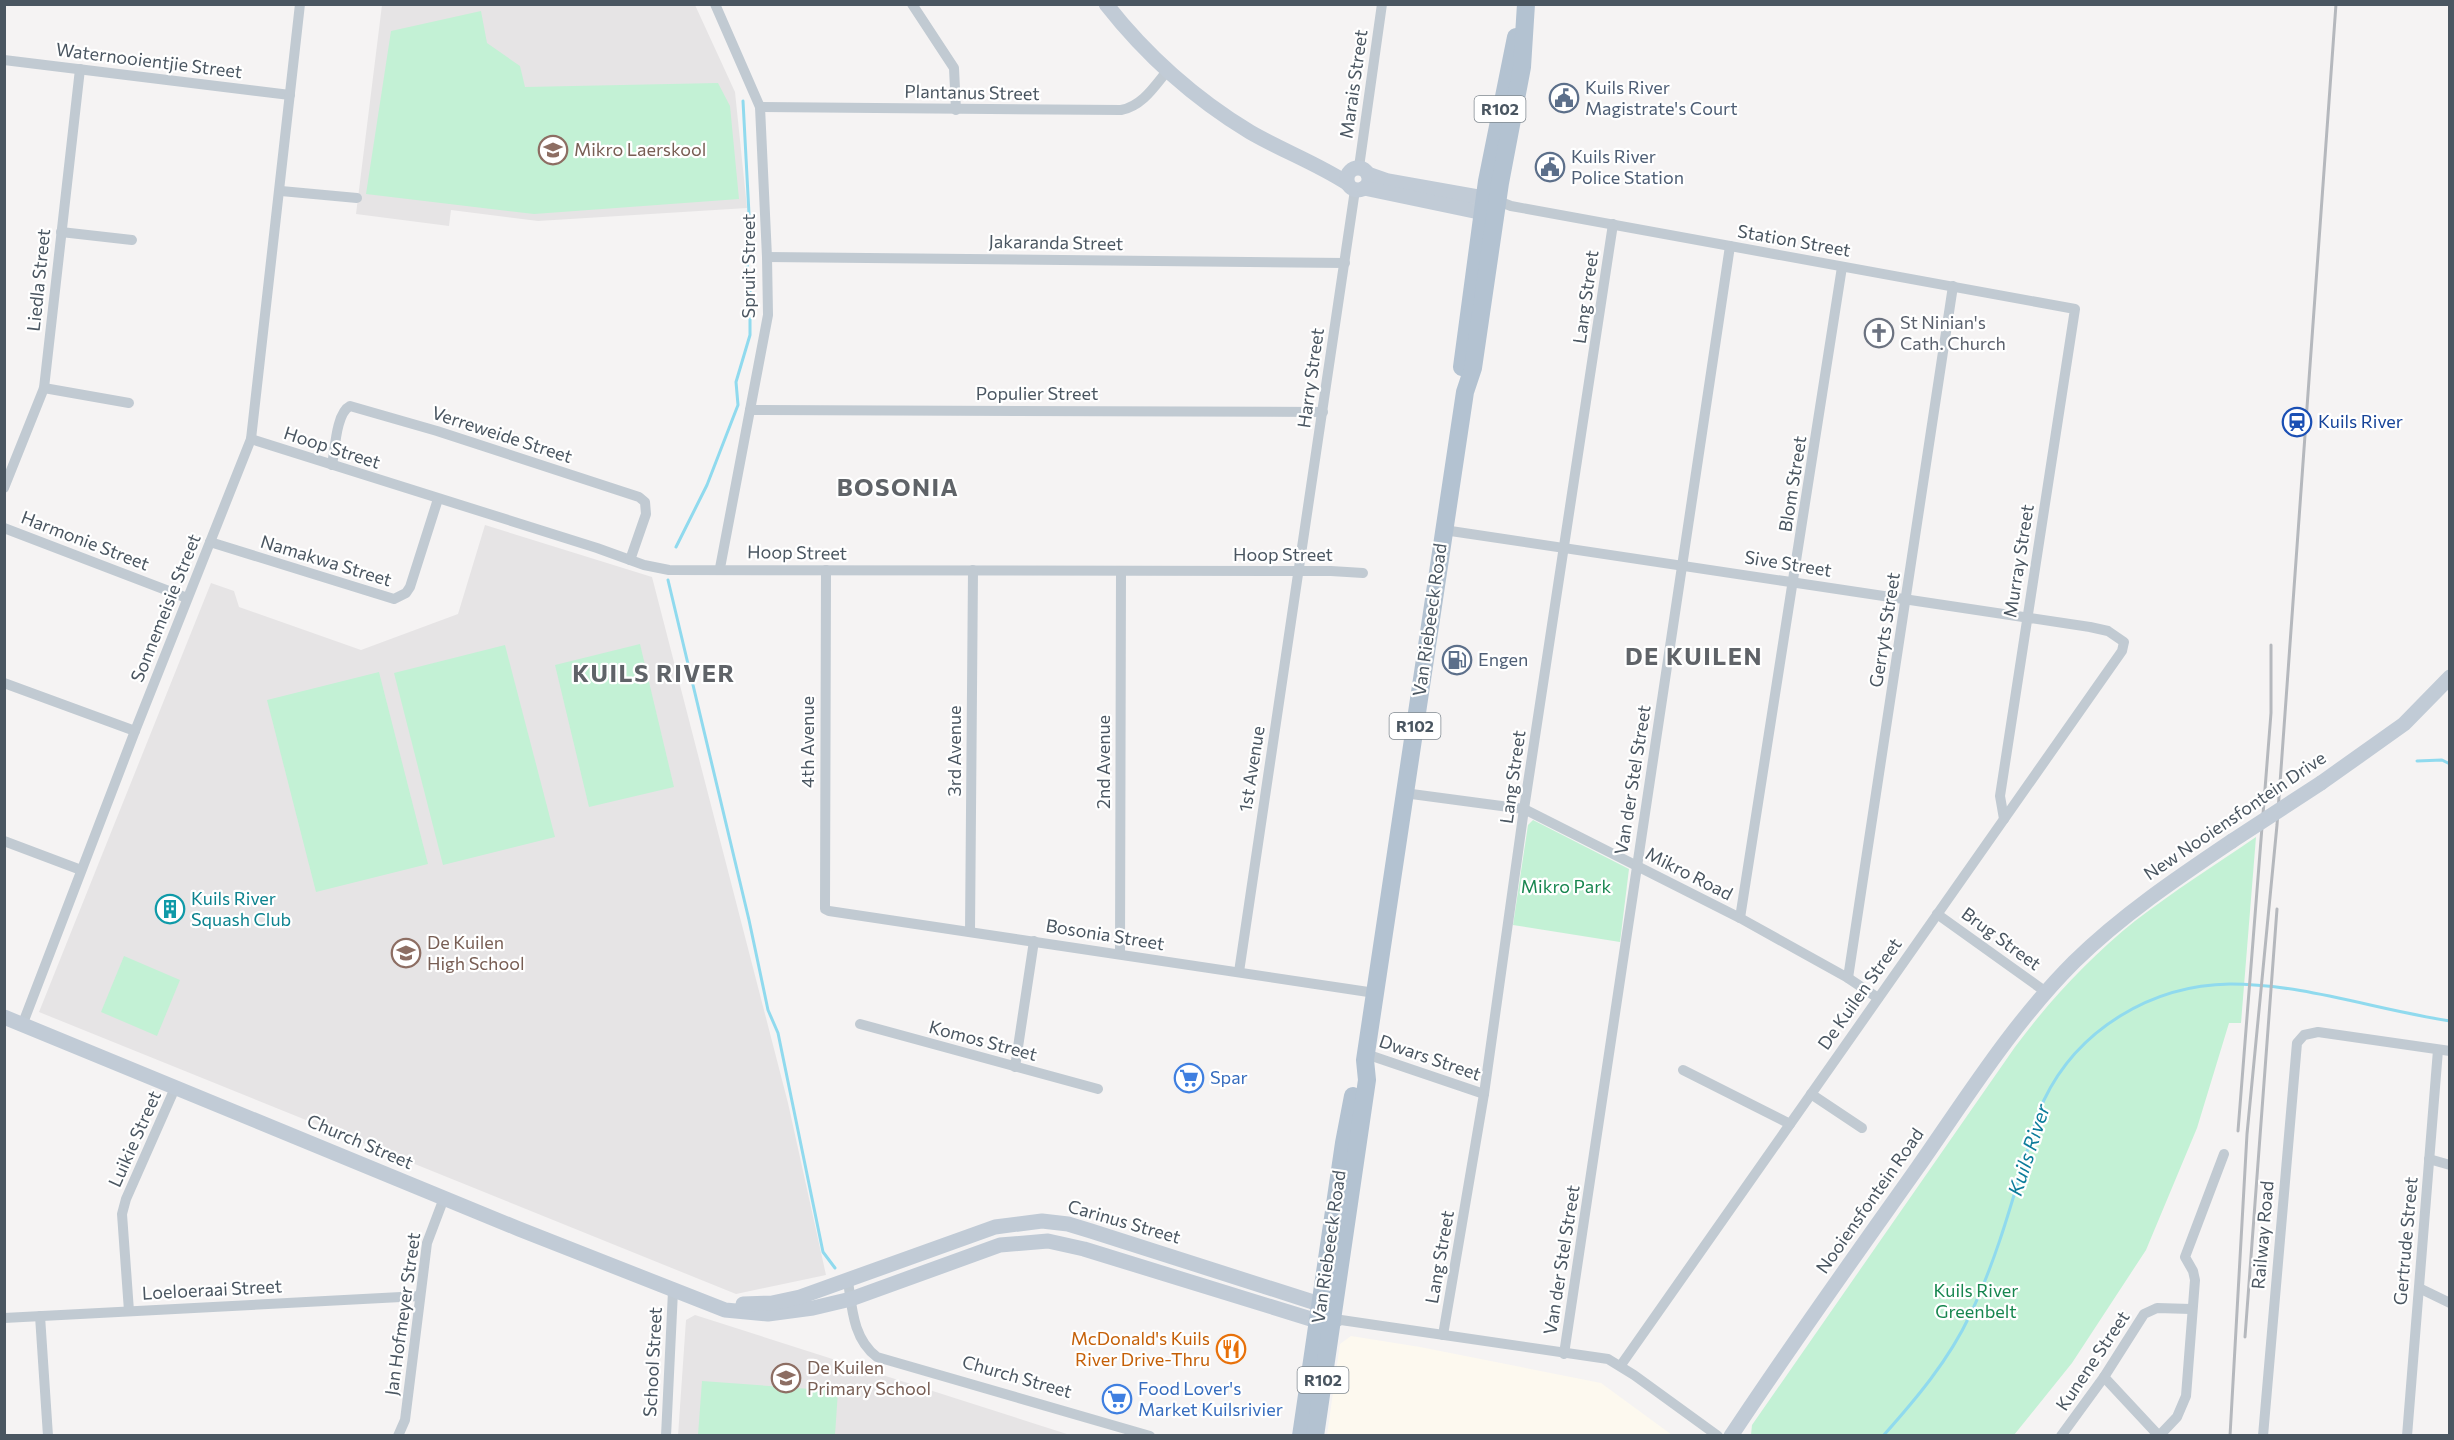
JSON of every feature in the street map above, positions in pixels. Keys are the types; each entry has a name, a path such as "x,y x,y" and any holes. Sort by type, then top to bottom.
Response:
{"main road":[{"name":"Van Riebeeck Road","path":"1315,1436 1329,1317 1344,1143 1357,1077 1366,1057 1465,392 1461,378 1464,340 1522,67 1525,13"},
{"name":"Van Riebeeck Road","path":"1301,1436 1329,1317"}],"street":[{"name":"Sonnemeisie Street","path":"23,1023 135,731 251,439 281,190 300,4"},
{"name":"Spruit Street","path":"715,4 760,107 768,315 720,568"},
{"path":"912,4 954,68 956,110"},
{"path":"1106,4 1126,31 1167,71 1206,102 1250,132 1296,156 1357,179 1494,207"},
{"name":"Marais Street","path":"1357,179 1382,4"},
{"name":"Waternooientjie Street","path":"4,60 290,95"},
{"name":"Liedla Street","path":"4,488 44,387 80,69"},
{"name":"Plantanus Street","path":"760,107 1121,110 1131,108 1141,102 1167,71"},
{"name":"Harry Street","path":"1299,572 1357,179"},
{"path":"281,190 357,198"},
{"name":"Station Street","path":"1494,207 1613,224 2075,309"},
{"name":"Lang Street","path":"1443,1335 1484,1094 1524,808 1613,224"},
{"path":"61,232 132,240"},
{"name":"Van der Stel Street","path":"1564,1354 1731,246"},
{"name":"Jakaranda Street","path":"767,257 1345,263"},
{"name":"Blom Street","path":"1740,918 1842,267"},
{"name":"Gerryts Street","path":"1848,978 1953,286"},
{"name":"Murray Street","path":"2004,819 2000,796 2075,309"},
{"path":"44,387 129,403"},
{"name":"Verreweide Street","path":"332,465 340,419 350,406 437,431 639,497 645,502 646,514 630,560"},
{"name":"Populier Street","path":"750,410 1323,412"},
{"name":"Hoop Street","path":"251,439 630,560 669,570 720,568 1363,573"},
{"name":"Namakwa Street","path":"210,542 394,599 406,593 410,587 438,499"},
{"name":"Harmonie Street","path":"4,528 188,598"},
{"name":"Sive Street","path":"1444,530 2027,617 2108,631 2124,642"},
{"name":"4th Avenue","path":"826,570 823,904 829,911"},
{"name":"3rd Avenue","path":"970,932 973,570"},
{"name":"2nd Avenue","path":"1120,954 1121,571"},
{"name":"1st Avenue","path":"1239,972 1299,572"},
{"name":"De Kuilen Street","path":"1621,1365 2122,651 2124,642"},
{"name":"New Nooiensfontein Drive","path":"2046,992 2113,926 2142,903 2321,783 2404,724 2450,677"},
{"path":"4,683 135,731"},
{"name":"Mikro Road","path":"1404,793 1524,808 1740,918 1848,978 1878,998"},
{"path":"4,841 81,870"},
{"name":"Bosonia Street","path":"829,911 1375,993"},
{"name":"Brug Street","path":"1937,914 2046,992"},
{"path":"1015,1067 1034,941"},
{"name":"Nooiensfontein Road","path":"1731,1436 1961,1105 2015,1030 2046,992"},
{"name":"Church Street","path":"4,1017 673,1291 702,1300 737,1304 772,1303 800,1297 848,1281"},
{"name":"Komos Street","path":"860,1024 1098,1089"},
{"name":"Railway Road","path":"2263,1436 2295,1048 2301,1038 2308,1033 2318,1032 2444,1051"},
{"name":"Gertrude Street","path":"2407,1436 2429,1159 2444,1051"},
{"name":"Dwars Street","path":"1366,1057 1484,1094"},
{"path":"1683,1070 1790,1124"},
{"name":"Luikie Street","path":"129,1311 122,1214 126,1199 175,1088"},
{"path":"1811,1094 1862,1128"},
{"path":"2104,1377 2159,1436 2177,1417 2186,1396 2194,1274 2185,1257 2223,1154"},
{"path":"2429,1159 2450,1166"},
{"name":"Jan Hofmeyer Street","path":"398,1436 405,1420 427,1243 444,1198"},
{"name":"Carinus Street","path":"848,1281 995,1227 1025,1222 1054,1222 1091,1231 1329,1317"},
{"name":"Carinus Street","path":"851,1299 1000,1245 1048,1241 1329,1317 1608,1359 1621,1365 1718,1436"},
{"path":"848,1281 851,1299"},
{"path":"2419,1288 2450,1303"},
{"name":"School Street","path":"666,1436 673,1291"},
{"name":"Loeloeraai Street","path":"4,1318 420,1296"},
{"name":"Church Street","path":"702,1300 725,1310 768,1314 813,1308 851,1299 861,1341 877,1357 1150,1436"},
{"name":"Kunene Street","path":"2066,1434 2149,1311 2157,1308 2191,1309"},
{"path":"40,1316 48,1436"}],"shaded area":[{"name":"Mikro Laerskool","path":"382,5 695,5 735,92 747,208 538,221 451,210 449,226 356,214"},
{"name":"De Kuilen High School","path":"485,525 652,577 788,1103 826,1275 736,1294 39,1012 211,583 234,591 239,607 361,650 458,614"},
{"name":"De Kuilen Primary School","path":"695,1315 1070,1435 678,1436 686,1320"},
{"path":"1351,1336 1420,1347 1601,1383 1672,1435 1327,1435 1340,1344"}],"green space":[{"name":"Mikro Laerskool","path":"481,11 487,43 520,66 525,87 718,83 730,106 739,199 534,214 366,194 391,31"},
{"path":"640,644 674,787 589,807 555,665"},
{"path":"505,645 555,837 443,865 394,673"},
{"path":"379,672 428,864 316,892 267,700"},
{"name":"Mikro Park","path":"1533,820 1629,869 1620,942 1513,925 1528,825"},
{"name":"Kuils River Greenbelt","path":"2256,837 2241,1023 2229,1023 2197,1128 2146,1250 2072,1363 2014,1435 1751,1435 1752,1425 2015,1047 2042,1013 2086,965 2135,921"},
{"path":"124,956 180,980 157,1036 101,1012"},
{"path":"702,1381 838,1391 835,1435 698,1435"}],"waterway":[{"path":"676,547 707,485 738,405 736,382 750,335 750,290 747,272 749,214 743,101"},
{"path":"668,580 749,920 768,1010 778,1033 823,1252 835,1268"},
{"path":"2417,761 2442,760 2450,764"},
{"name":"Kuils River","path":"1883,1436 1931,1379 1962,1332 1993,1260 2044,1100 2076,1052 2097,1032 2146,1002 2201,986 2230,984 2285,988 2450,1021"}],"railway":[{"path":"2230,1436 2247,1134 2277,825 2336,4"},
{"path":"2238,1131 2271,713 2271,645"},
{"path":"2245,1337 2277,909"}],"place":[{"name":"Kuils River Magistrate's Court","path":"1564,98"},
{"name":"Mikro Laerskool","path":"553,150"},
{"name":"Kuils River Police Station","path":"1550,167"},
{"name":"St Ninian's Cath. Church","path":"1879,333"},
{"name":"Kuils River","path":"2297,422"},
{"name":"Engen","path":"1457,660"},
{"name":"Kuils River Squash Club","path":"170,909"},
{"name":"De Kuilen High School","path":"406,953"},
{"name":"Spar","path":"1189,1078"},
{"name":"McDonald's Kuils River Drive-Thru","path":"1231,1349"},
{"name":"De Kuilen Primary School","path":"786,1378"},
{"name":"Food Lover's Market Kuilsrivier","path":"1117,1399"}],"district":[{"name":"BOSONIA","path":"898,488"},
{"name":"DE KUILEN","path":"1694,657"},
{"name":"KUILS RIVER","path":"654,674"}]}
